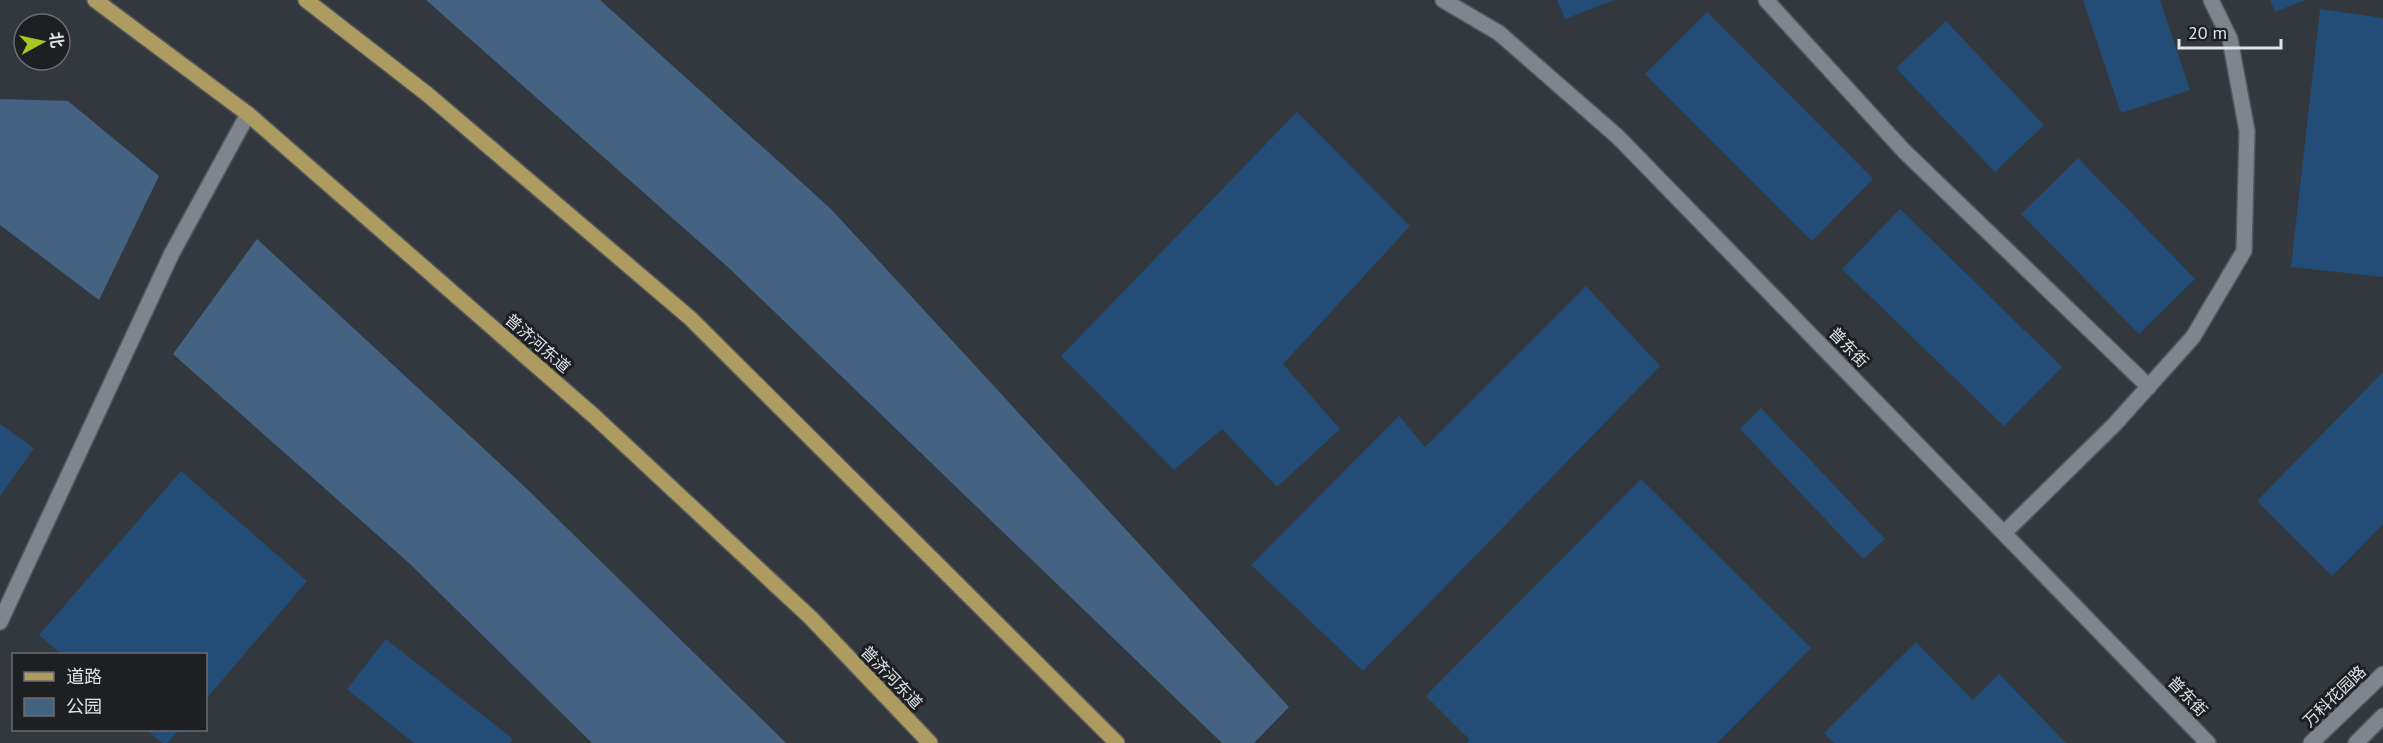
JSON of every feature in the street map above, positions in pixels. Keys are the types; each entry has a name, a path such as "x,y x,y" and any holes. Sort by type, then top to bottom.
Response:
{"main road":[{"name":"普济河东道","path":"95,0 248,114 594,416 811,618 930,743"},
{"path":"306,0 427,94 690,318 1117,743"}],"street":[{"name":"普东街","path":"1443,0 1499,33 1618,137 2208,743"},
{"path":"1766,0 1904,151 2149,387"},
{"path":"2005,532 2114,425 2193,337 2244,251 2247,131 2230,39 2211,0"},
{"path":"0,622 172,253 248,114"},
{"name":"万科花园路","path":"2311,743 2383,674"},
{"path":"2356,743 2383,716"}],"green space":[{"path":"426,0 600,0 831,209 1289,707 1254,743 1222,743 730,269"},
{"path":"0,99 68,101 159,176 99,300 0,225"},
{"path":"257,239 525,487 786,743 592,743 409,563 173,354"}],"building":[{"path":"1557,0 1614,0 1565,19"},
{"path":"2083,0 2160,0 2190,90 2121,113"},
{"path":"2270,0 2305,0 2275,12"},
{"path":"2320,9 2383,18 2383,277 2291,267"},
{"path":"1707,12 1873,179 1812,241 1645,74"},
{"path":"1946,21 2044,125 1995,172 1896,68"},
{"path":"1297,112 1410,226 1283,364 1340,429 1277,487 1222,429 1174,470 1061,356"},
{"path":"2078,158 2195,279 2139,334 2021,214"},
{"path":"1900,209 2062,367 2004,426 1842,269"},
{"path":"1586,286 1660,366 1363,671 1251,565 1399,416 1425,447"},
{"path":"2383,372 2383,524 2332,576 2257,501"},
{"path":"1761,408 1885,539 1863,559 1740,429"},
{"path":"0,424 34,448 0,496"},
{"path":"181,471 307,581 207,698 207,653 60,653 39,635"},
{"path":"1641,479 1811,648 1717,743 1467,743 1470,740 1426,696"},
{"path":"386,639 513,739 510,743 414,743 347,689"},
{"path":"1916,642 1973,700 1999,674 2066,743 1834,743 1824,733"},
{"path":"148,731 178,731 167,743 162,743"}]}
